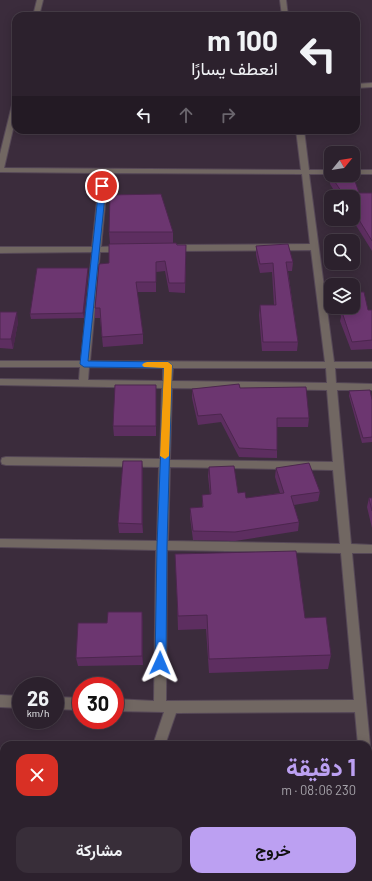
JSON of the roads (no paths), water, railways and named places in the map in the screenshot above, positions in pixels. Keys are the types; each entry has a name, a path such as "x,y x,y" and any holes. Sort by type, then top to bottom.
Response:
{"street":[{"path":"37,12 40,0"},
{"path":"283,0 284,12"},
{"path":"360,86 372,86"},
{"path":"12,119 0,170 324,172"},
{"path":"300,134 330,365 364,741"},
{"path":"82,383 104,170"},
{"path":"360,172 372,172"},
{"path":"167,248 315,247"},
{"path":"0,250 135,248"},
{"path":"0,364 372,365"},
{"path":"160,706 162,546 168,365"},
{"path":"0,382 372,386"},
{"path":"6,460 338,466"},
{"path":"0,543 372,549"},
{"path":"0,701 12,702"},
{"path":"124,705 172,707 361,706"},
{"path":"160,741 172,707"}]}
